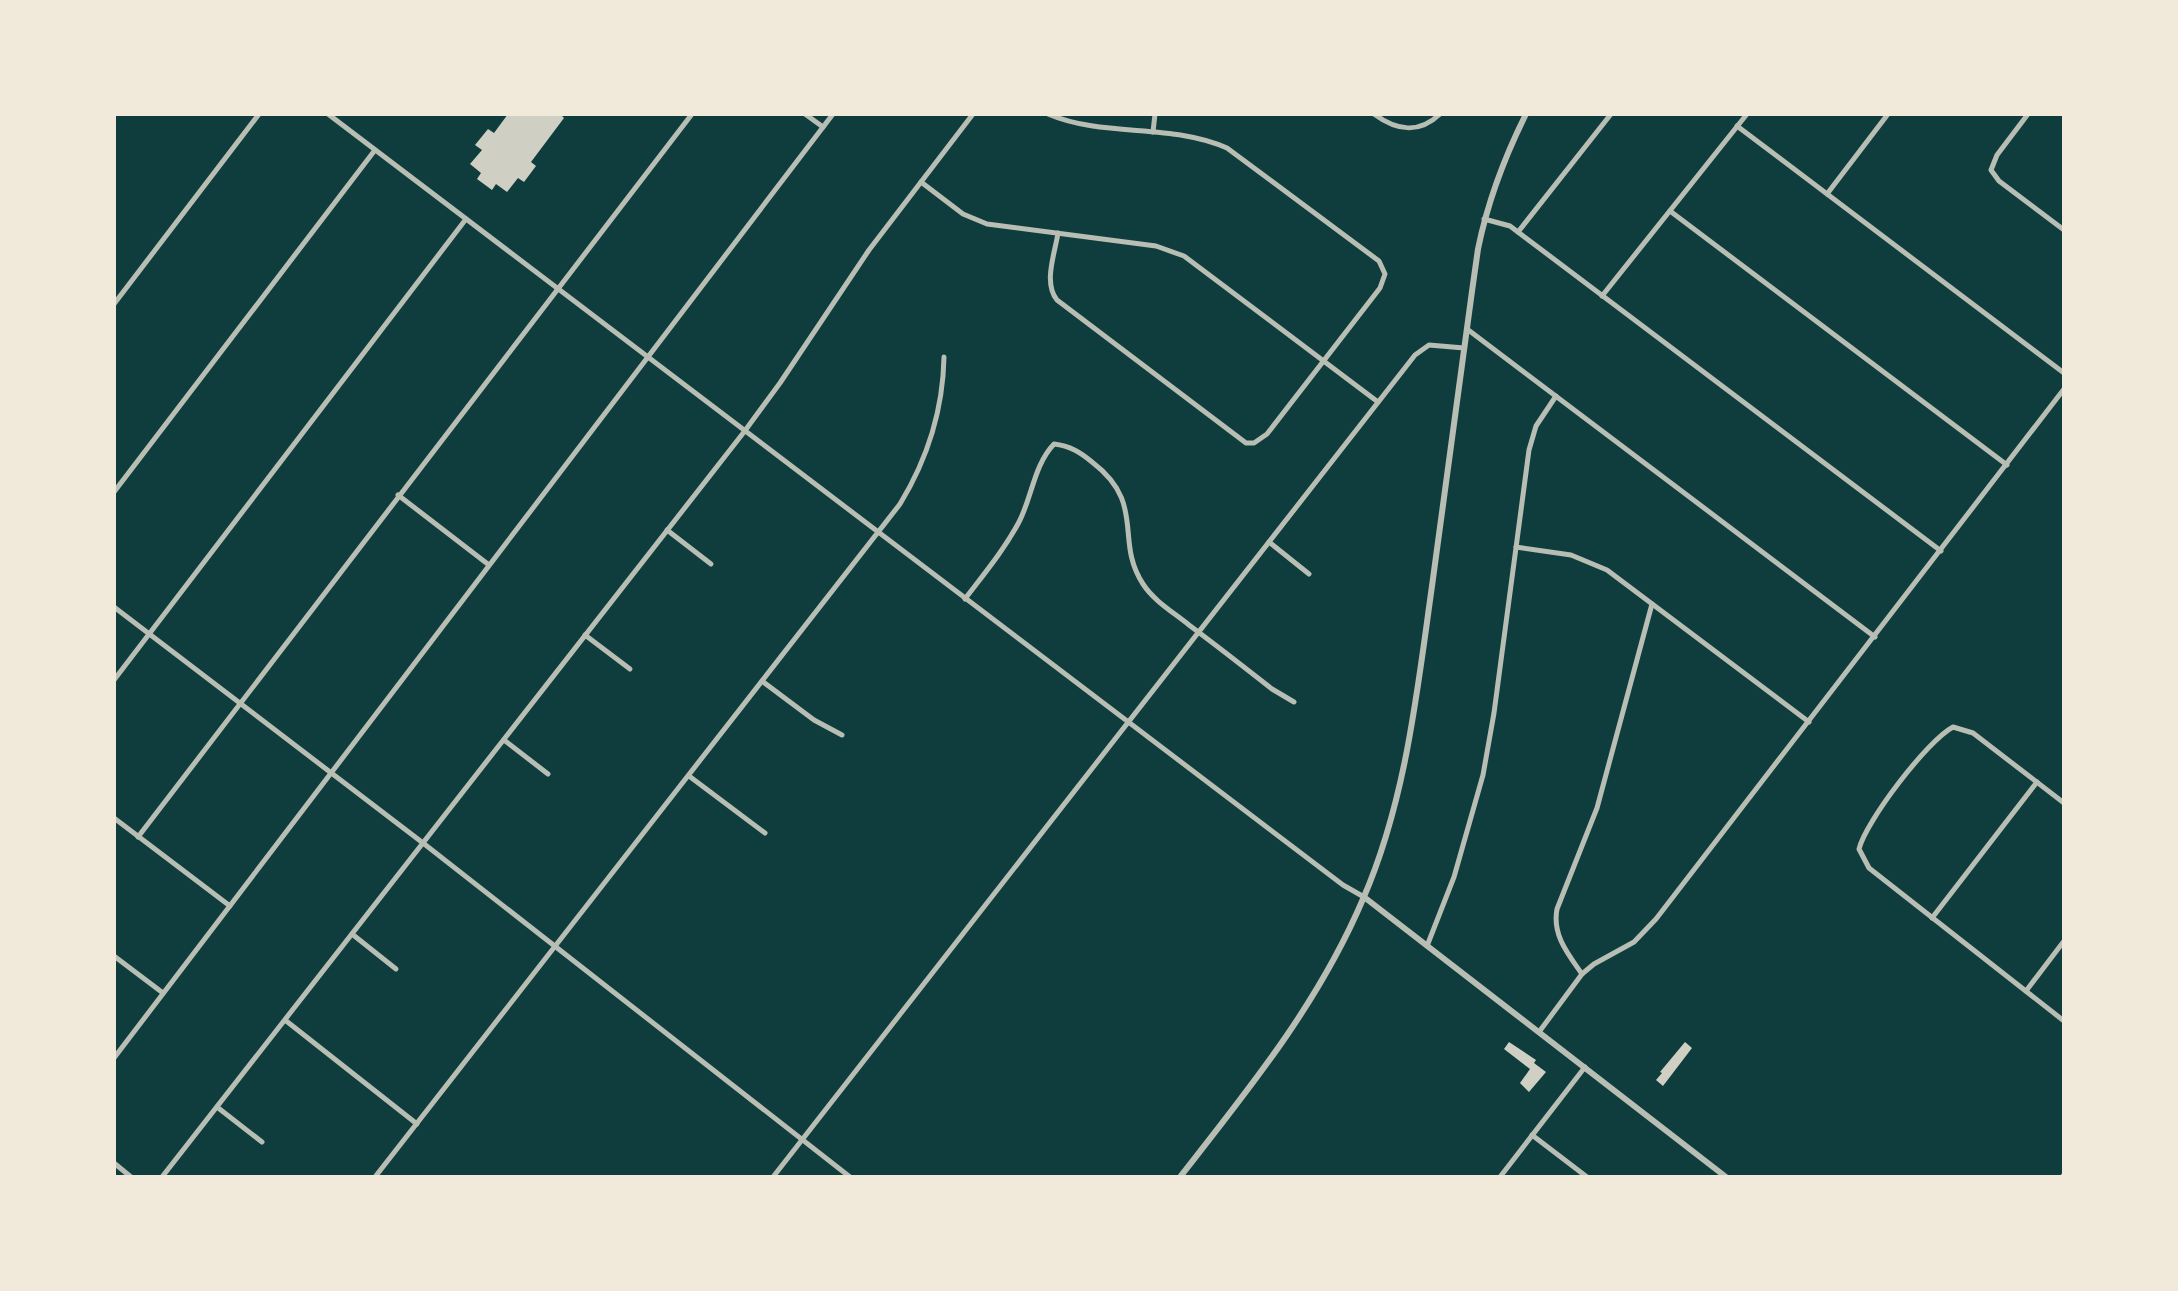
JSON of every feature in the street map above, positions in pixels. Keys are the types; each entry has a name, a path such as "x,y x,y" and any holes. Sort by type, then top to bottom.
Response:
{"street":[{"path":"114,304 259,114"},
{"path":"328,114 1128,723 1364,897 1585,1067 1716,1174 1726,1177"},
{"path":"138,837 692,114"},
{"path":"805,114 823,127"},
{"path":"114,1058 833,114"},
{"path":"162,1177 744,432 869,250 973,114"},
{"path":"1048,114 1072,122 1204,140 1227,148 1379,261 1385,274 1380,288 1267,434 1254,443 1246,443 1057,300 1049,284 1058,233"},
{"path":"1153,132 1155,114"},
{"path":"1374,114 1391,125 1415,130 1432,122 1440,114"},
{"path":"1180,1177 1259,1076 1336,955 1364,897 1390,823 1414,713 1484,219 1505,155 1526,114"},
{"path":"1518,232 1611,114"},
{"path":"1602,296 1747,114"},
{"path":"1827,194 1888,114"},
{"path":"2028,114 1997,155 1991,170 1999,181 2064,230"},
{"path":"1737,126 2064,373"},
{"path":"114,492 375,150"},
{"path":"921,182 956,209 979,221 1156,246 1184,256 1378,402"},
{"path":"1670,211 2007,465"},
{"path":"114,680 466,219"},
{"path":"1484,219 1510,226 1941,551"},
{"path":"1467,329 1875,637"},
{"path":"773,1177 1422,348 1429,345 1464,348"},
{"path":"375,1177 878,533 909,489 931,442 940,410 944,357"},
{"path":"1539,1032 1582,974 1634,942 1646,931 2064,389"},
{"path":"1427,946 1454,877 1483,775 1530,442 1539,419 1556,396"},
{"path":"965,599 1014,530 1026,507 1041,460 1054,444 1075,449 1102,469 1114,484 1127,511 1131,555 1142,583 1155,598 1272,689 1294,702"},
{"path":"398,495 489,565"},
{"path":"667,530 711,564"},
{"path":"1269,542 1309,574"},
{"path":"1516,547 1560,553 1590,561 1607,570 1809,722"},
{"path":"1582,974 1558,936 1555,919 1597,808 1652,604"},
{"path":"114,607 556,946 850,1177"},
{"path":"585,635 630,669"},
{"path":"762,681 814,720 842,735"},
{"path":"2064,803 1973,733 1953,727 1935,739 1866,829 1859,849 1869,868 2064,1021"},
{"path":"504,740 548,774"},
{"path":"689,776 765,833"},
{"path":"1932,918 2037,782"},
{"path":"114,818 230,906"},
{"path":"352,934 396,969"},
{"path":"2025,991 2064,941"},
{"path":"114,956 163,993"},
{"path":"285,1020 417,1124"},
{"path":"1500,1177 1585,1067"},
{"path":"217,1107 262,1142"},
{"path":"1532,1135 1587,1177"},
{"path":"114,1163 131,1177"}],"building":[{"path":"508,114 560,114 564,118 531,162 536,166 524,182 518,178 507,192 496,184 492,190 477,179 481,173 470,164 482,150 475,145 488,129 494,133"},
{"path":"1509,1042 1536,1060 1534,1063 1546,1072 1529,1092 1520,1083 1530,1069 1504,1049"},
{"path":"1685,1042 1692,1048 1663,1086 1656,1080 1660,1072"}]}
